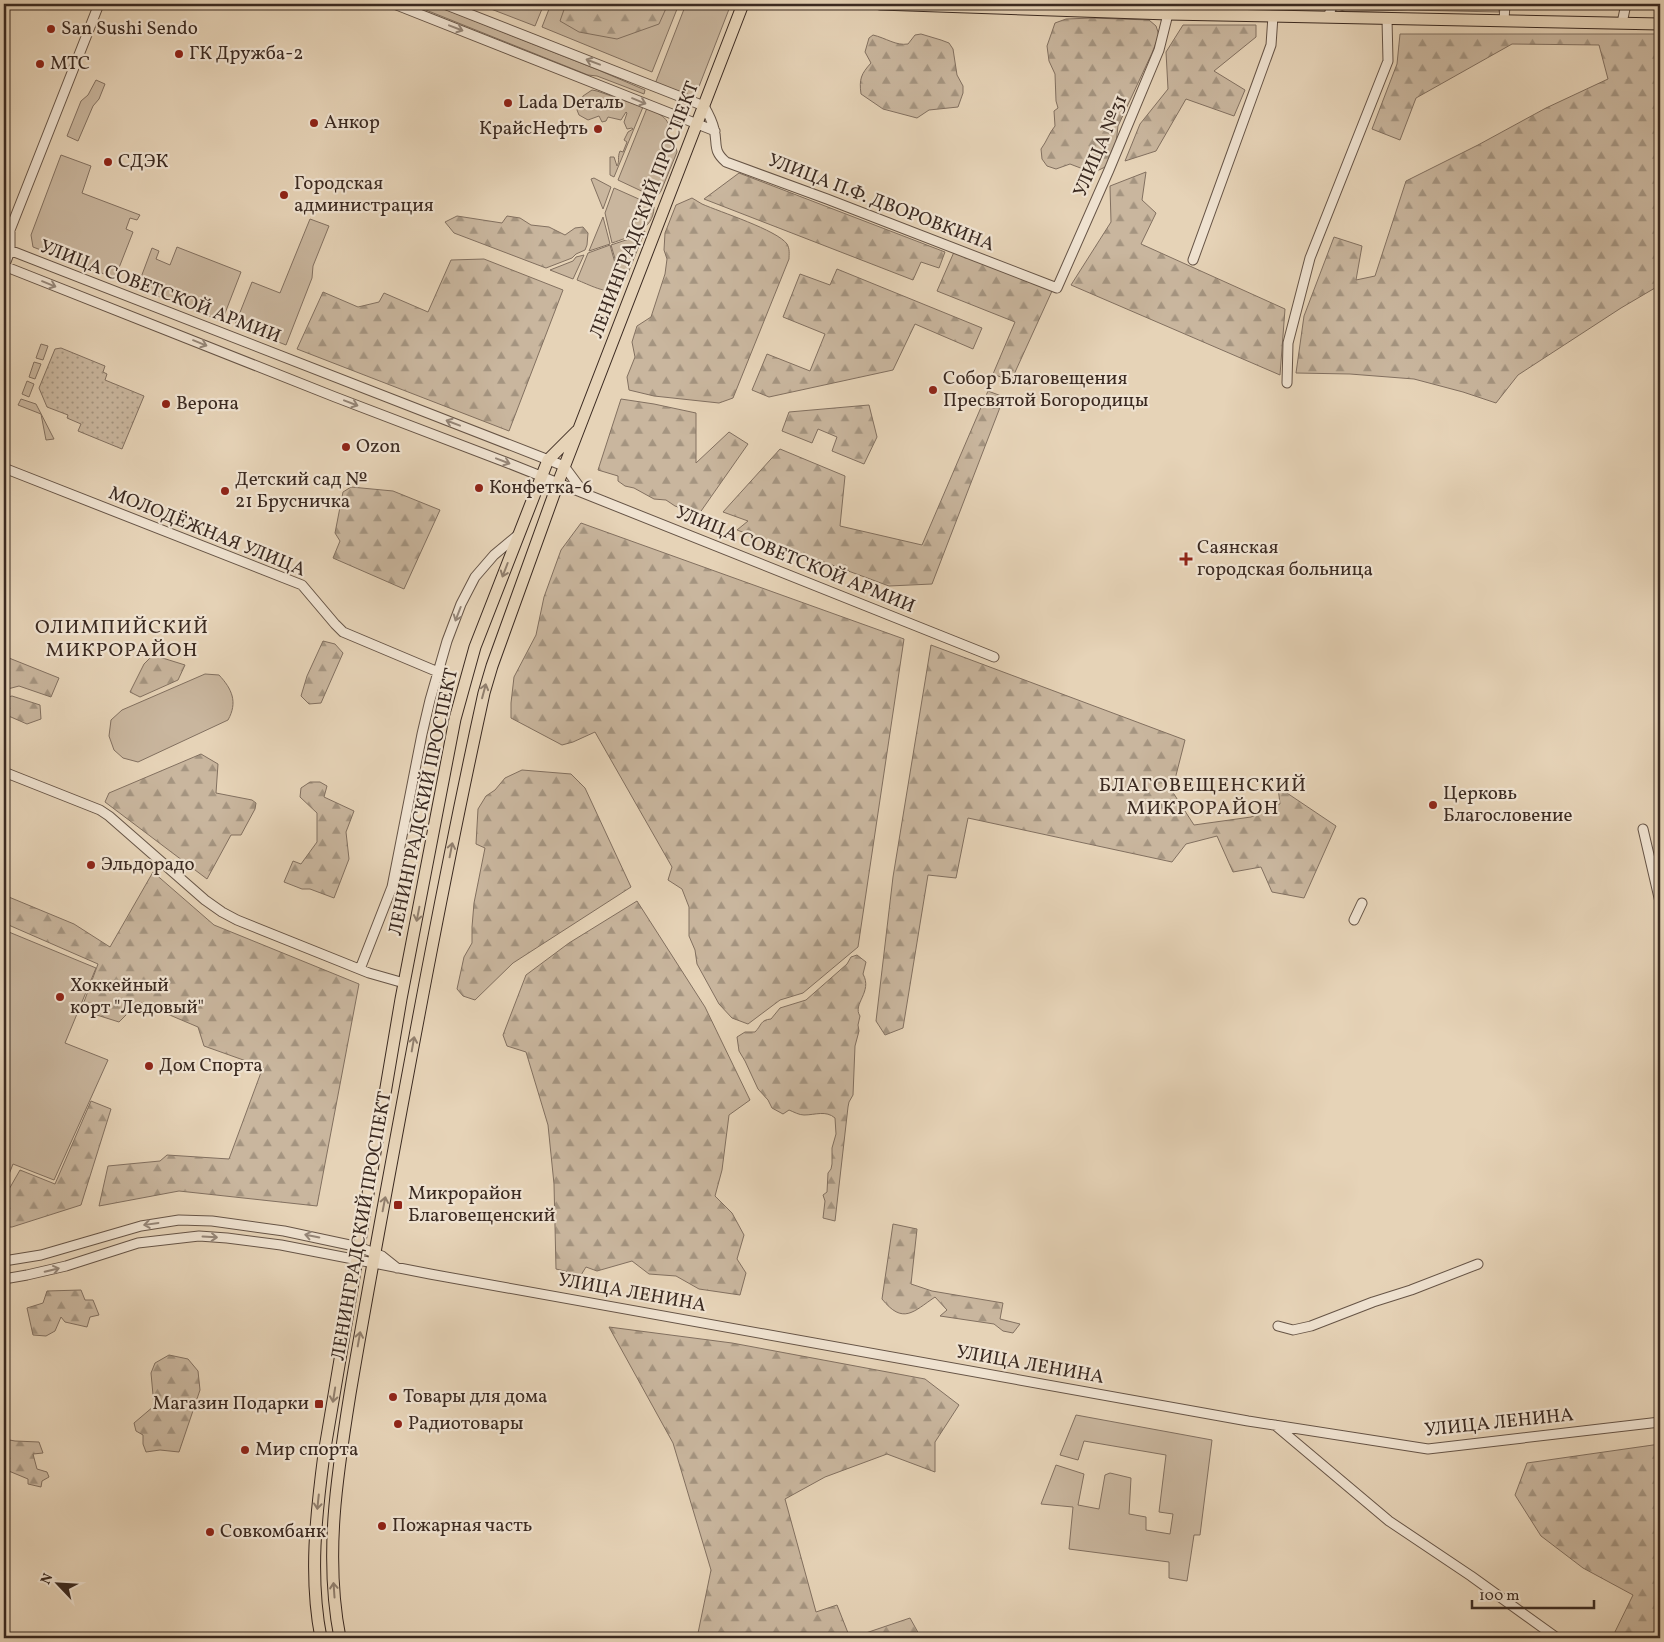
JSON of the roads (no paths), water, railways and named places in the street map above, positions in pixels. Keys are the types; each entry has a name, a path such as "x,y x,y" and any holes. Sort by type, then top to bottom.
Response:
{"main road":[{"name":"ЛЕНИНГРАДСКИЙ ПРОСПЕКТ","path":"340,1638 334,1599 332,1545 340,1456 421,1002 484,693 564,466 743,4"},
{"path":"880,4 1168,14 1215,9 1273,16 1660,24"},
{"name":"ЛЕНИНГРАДСКИЙ ПРОСПЕКТ","path":"321,1638 315,1595 314,1562 324,1454 404,983 455,719 475,647 541,476 548,460 579,428"},
{"path":"402,998 421,1002"},
{"path":"324,1454 340,1456"}],"street":[{"path":"4,266 7,234 99,4"},
{"path":"394,4 715,131"},
{"path":"444,4 704,106"},
{"path":"1328,17 1333,4"},
{"path":"1504,22 1505,4"},
{"path":"1622,23 1626,4"},
{"name":"УЛИЦА №31","path":"1057,288 1159,50 1168,14"},
{"path":"1193,260 1271,45 1273,16"},
{"path":"1287,383 1288,343 1310,258 1388,61 1387,18"},
{"name":"УЛИЦА П.Ф. ДВОРОВКИНА","path":"704,106 715,131 715,147 719,156 726,162 1057,288"},
{"name":"УЛИЦА СОВЕТСКОЙ АРМИИ","path":"7,250 564,466"},
{"name":"УЛИЦА СОВЕТСКОЙ АРМИИ","path":"4,266 541,476 994,657"},
{"path":"297,382 304,365"},
{"path":"564,466 584,494"},
{"name":"МОЛОДЁЖНАЯ УЛИЦА","path":"4,468 302,585 343,632 438,672"},
{"path":"360,969 392,887 422,734 447,641 461,604 475,577 494,554 518,535"},
{"path":"4,772 105,813 205,900 237,920 360,969 404,983"},
{"path":"1642,829 1660,902"},
{"path":"1354,920 1362,903"},
{"name":"УЛИЦА ЛЕНИНА","path":"4,1261 40,1255 134,1228 179,1220 212,1221 284,1231 359,1247 374,1258 397,1268 1275,1425 1428,1450 1660,1422"},
{"path":"134,1228 138,1243"},
{"name":"УЛИЦА ЛЕНИНА","path":"4,1279 27,1276 66,1266 138,1243 199,1236 281,1245 357,1260 374,1258"},
{"path":"1278,1326 1293,1330 1310,1326 1478,1264"},
{"path":"1275,1425 1389,1522 1470,1576 1557,1638"}],"place":[{"name":"San Sushi Sendo","path":"51,29"},
{"name":"ГК Дружба-2","path":"179,54"},
{"name":"МТС","path":"40,64"},
{"name":"Lada Dеталь","path":"508,103"},
{"name":"Анкор","path":"314,123"},
{"name":"КрайсНефть","path":"598,129"},
{"name":"СДЭК","path":"108,162"},
{"name":"Городская администрация","path":"284,195"},
{"name":"Собор Благовещения Пресвятой Богородицы","path":"933,390"},
{"name":"Верона","path":"166,404"},
{"name":"Ozon","path":"346,447"},
{"name":"Конфетка-6","path":"479,488"},
{"name":"Детский сад № 21 Брусничка","path":"225,491"},
{"name":"Саянская городская больница","path":"1186,559"},
{"name":"Церковь Благословение","path":"1433,805"},
{"name":"Эльдорадо","path":"91,865"},
{"name":"Хоккейный корт \"Ледовый\"","path":"60,997"},
{"name":"Дом Спорта","path":"149,1066"},
{"name":"Микрорайон Благовещенский","path":"398,1205"},
{"name":"Товары для дома","path":"393,1397"},
{"name":"Магазин Подарки","path":"319,1404"},
{"name":"Радиотовары","path":"398,1424"},
{"name":"Мир спорта","path":"245,1450"},
{"name":"Пожарная часть","path":"382,1526"},
{"name":"Совкомбанк","path":"210,1532"}],"district":[{"name":"ОЛИМПИЙСКИЙ МИКРОРАЙОН","path":"122,640"},
{"name":"БЛАГОВЕЩЕНСКИЙ МИКРОРАЙОН","path":"1203,798"}]}
